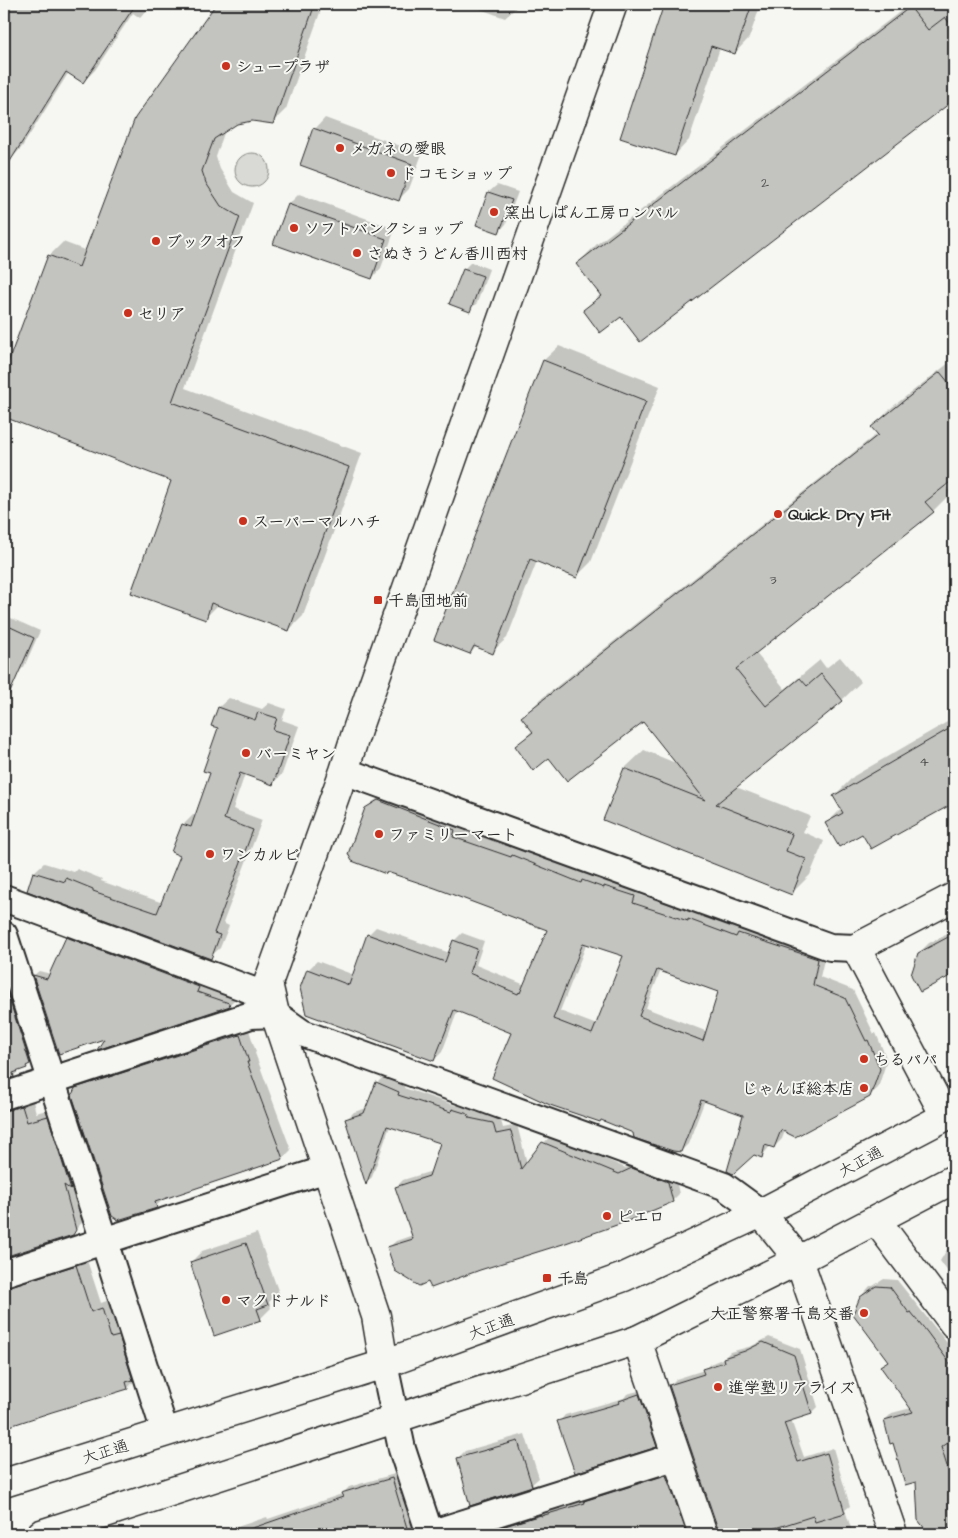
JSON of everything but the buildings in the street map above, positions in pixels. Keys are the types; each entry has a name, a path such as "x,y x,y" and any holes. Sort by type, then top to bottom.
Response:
{"street":[{"path":"613,4 268,983 275,1014 376,1316 402,1449 430,1534 471,1528 677,1456"},
{"path":"344,771 830,947 856,948 954,897"},
{"path":"4,898 251,990 275,1014 302,1034 724,1186 760,1213 799,1260 893,1534"},
{"path":"4,935 165,1432"},
{"path":"856,948 950,1114"},
{"path":"4,1096 251,1015 275,1014"},
{"name":"大正通","path":"4,1483 384,1364 624,1277 760,1213 950,1114"},
{"path":"4,1273 327,1170"},
{"path":"41,1534 637,1340 799,1260 954,1179"},
{"path":"876,1220 954,1324"},
{"path":"637,1340 703,1534"}],"shaded area":[{"path":"252,153 264,158 269,170 264,182 252,187 240,182 235,170 240,158"}],"place":[{"name":"シュープラザ","path":"226,66"},
{"name":"メガネの愛眼","path":"340,148"},
{"name":"ドコモショップ","path":"391,173"},
{"name":"窯出しぱん工房ロンパル","path":"494,212"},
{"name":"ソフトバンクショップ","path":"294,228"},
{"name":"ブックオフ","path":"156,241"},
{"name":"さぬきうどん香川西村","path":"357,253"},
{"name":"セリア","path":"128,313"},
{"name":"Quick Dry Fit","path":"778,514"},
{"name":"スーパーマルハチ","path":"243,521"},
{"name":"千島団地前","path":"378,600"},
{"name":"バーミヤン","path":"246,753"},
{"name":"ファミリーマート","path":"379,834"},
{"name":"ワンカルビ","path":"210,854"},
{"name":"ちるパパ","path":"864,1059"},
{"name":"じゃんぼ総本店","path":"864,1088"},
{"name":"ピエロ","path":"607,1216"},
{"name":"千島","path":"547,1278"},
{"name":"マクドナルド","path":"226,1300"},
{"name":"大正警察署千島交番","path":"864,1313"},
{"name":"進学塾リアライズ","path":"718,1387"}]}
